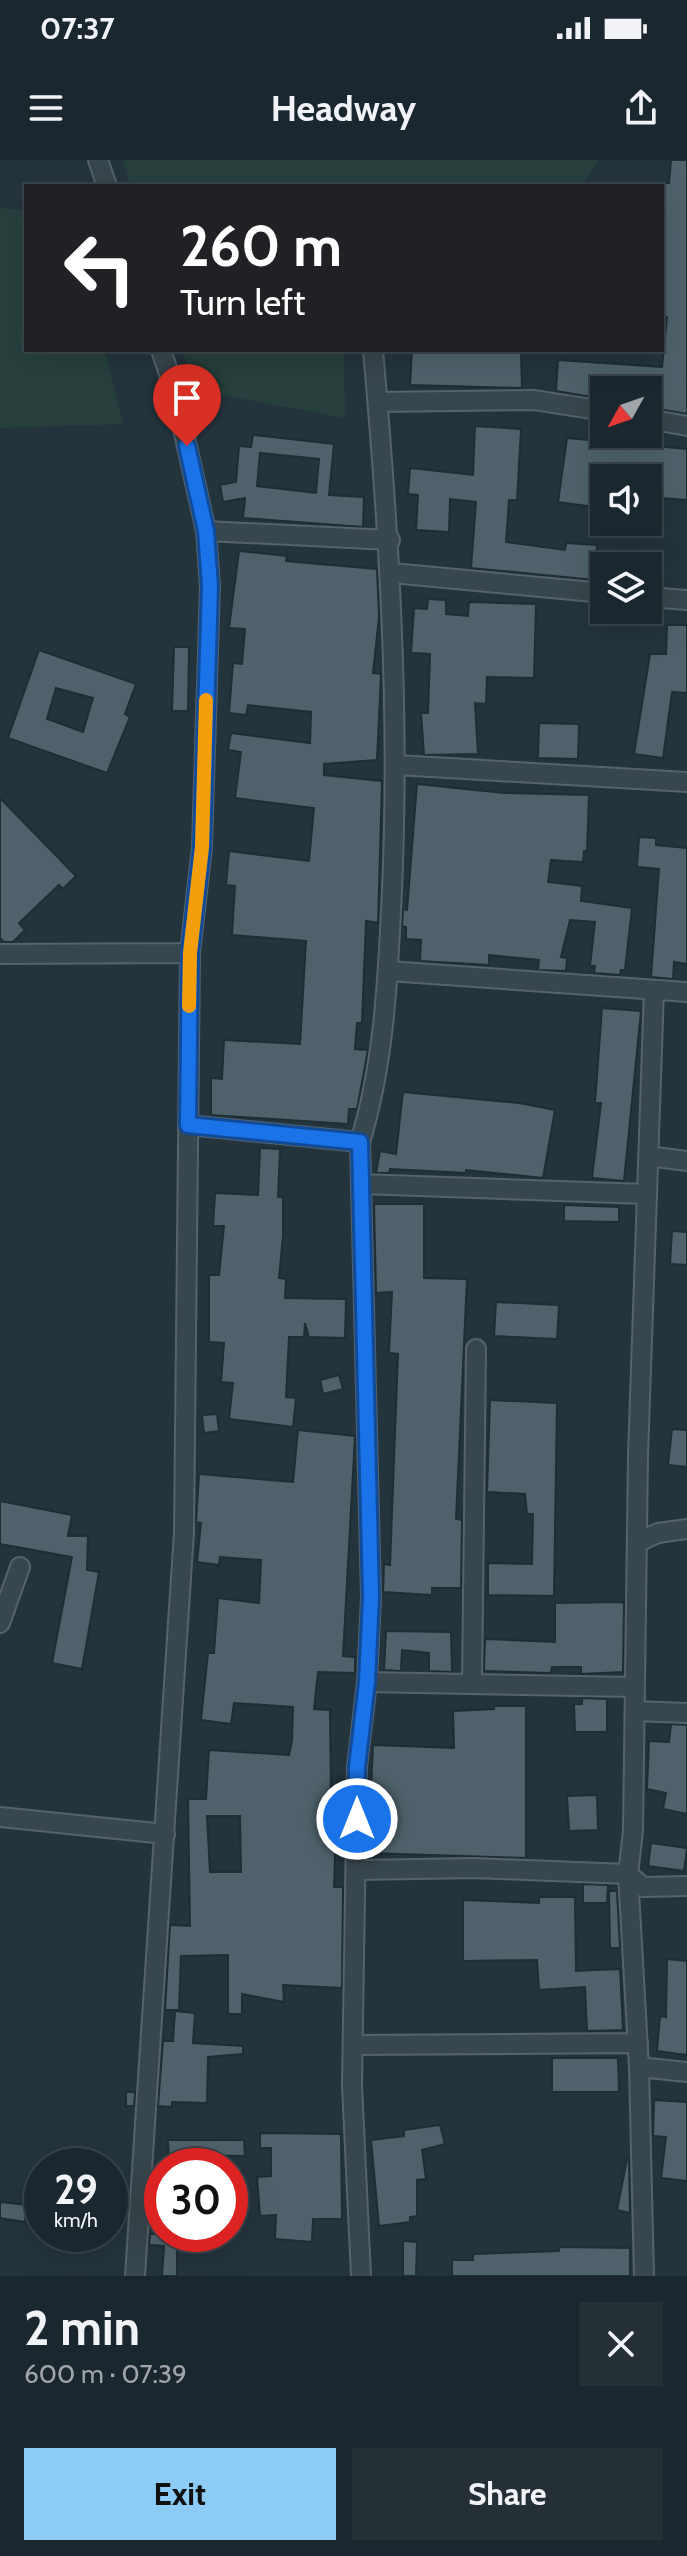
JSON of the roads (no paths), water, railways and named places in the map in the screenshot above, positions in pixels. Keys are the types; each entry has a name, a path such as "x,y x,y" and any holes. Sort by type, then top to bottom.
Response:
{"street":[{"path":"98,160 106,184"},
{"path":"135,2276 184,1532 190,953 202,847 210,586 206,531 174,389 162,352"},
{"path":"361,2276 352,2085 358,1870 357,1767 367,1682 370,1508 362,1335 360,1142 372,1104 388,971 397,765 392,573 373,352"},
{"path":"378,402 534,400 590,409"},
{"path":"662,422 687,426"},
{"path":"206,531 390,540"},
{"path":"392,573 590,592"},
{"path":"662,598 687,600"},
{"path":"397,765 687,782"},
{"path":"0,954 190,953"},
{"path":"388,971 687,992"},
{"path":"644,2276 639,2067 628,1874 654,990"},
{"path":"188,1125 360,1142"},
{"path":"648,1156 687,1161"},
{"path":"361,1184 646,1194"},
{"path":"472,1683 476,1349"},
{"path":"638,1542 667,1531 687,1529"},
{"path":"0,1623 20,1567"},
{"path":"367,1682 633,1687"},
{"path":"635,1711 687,1713"},
{"path":"0,1817 165,1834"},
{"path":"358,1870 474,1868 628,1874 643,1887 687,1886"},
{"path":"354,2045 638,2043"},
{"path":"639,2067 687,2072"}]}
